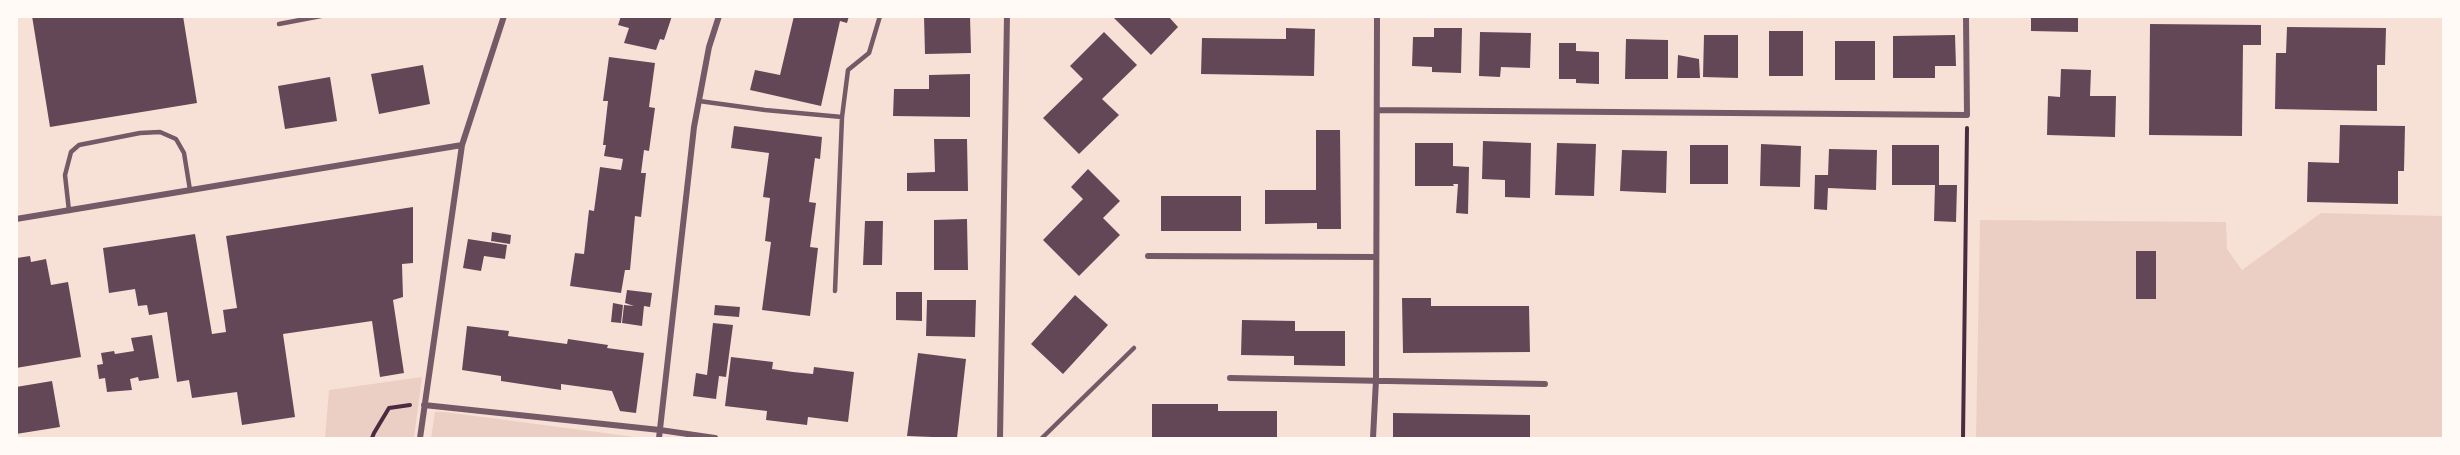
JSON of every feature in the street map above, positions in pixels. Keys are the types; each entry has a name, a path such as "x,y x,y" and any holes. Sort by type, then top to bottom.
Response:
{"street":[{"path":"420,438 462,145 504,16"},
{"path":"659,438 699,101 709,47 719,16"},
{"path":"1000,438 1007,16"},
{"path":"1373,438 1376,380 1377,16"},
{"path":"1377,110 1967,115 1966,16"},
{"path":"16,219 462,145"},
{"path":"1148,256 1376,257"},
{"path":"1230,378 1545,384"},
{"path":"424,405 716,438"}],"lane":[{"path":"279,24 321,16"},
{"path":"835,291 842,117 848,70 869,53 879,16"},
{"path":"699,101 842,117"},
{"path":"69,211 65,175 71,152 79,146 140,133 160,132 176,139 184,153 190,190"},
{"path":"1042,438 1134,348"}],"path":[{"path":"1963,438 1967,115"},
{"path":"372,438 389,408 424,405"}],"shaded area":[{"path":"2321,213 2443,216 2443,438 1976,438 1980,220 2226,222 2227,249 2242,270"},
{"path":"422,377 414,438 325,438 329,390"},
{"path":"435,412 445,412 635,437 431,438"}],"building":[{"path":"32,16 183,16 197,103 50,127"},
{"path":"621,16 672,16 664,40 660,39 656,50 624,43 629,28 618,25"},
{"path":"794,16 849,16 847,23 840,21 821,106 750,90 755,70 780,75"},
{"path":"924,16 970,16 971,53 925,54"},
{"path":"1116,16 1168,16 1178,27 1151,55 1114,18"},
{"path":"2031,16 2078,16 2078,32 2031,31"},
{"path":"2150,24 2261,25 2261,45 2243,45 2242,136 2149,135"},
{"path":"2287,27 2386,28 2385,65 2377,65 2377,111 2275,109 2276,53 2286,53"},
{"path":"1286,28 1315,29 1314,76 1201,74 1202,38 1286,39"},
{"path":"1434,28 1462,28 1461,73 1432,72 1432,67 1412,66 1413,37 1434,37"},
{"path":"1769,31 1803,31 1803,76 1769,76"},
{"path":"1104,32 1137,65 1102,99 1119,115 1079,154 1043,118 1083,79 1070,66"},
{"path":"1480,32 1531,33 1530,68 1501,67 1500,77 1479,76"},
{"path":"1704,35 1738,35 1738,78 1703,77"},
{"path":"1955,35 1956,66 1935,66 1935,78 1893,78 1893,36"},
{"path":"1626,39 1668,40 1668,79 1625,79"},
{"path":"1835,41 1875,41 1875,80 1835,80"},
{"path":"1559,43 1576,43 1576,51 1599,52 1599,84 1576,83 1576,79 1559,79"},
{"path":"1678,55 1699,59 1700,78 1677,78"},
{"path":"609,57 655,63 649,107 655,108 649,151 644,150 641,173 646,173 641,217 635,216 630,270 625,270 621,293 570,286 575,253 584,254 589,210 594,211 600,167 621,170 623,159 604,156 608,101 603,101"},
{"path":"423,65 430,104 379,114 371,74"},
{"path":"2061,69 2091,70 2090,96 2116,96 2115,137 2047,135 2048,96 2060,97"},
{"path":"970,74 970,117 893,116 894,89 929,89 929,75"},
{"path":"330,77 337,121 285,129 278,86"},
{"path":"2340,125 2405,126 2404,171 2398,171 2398,204 2307,202 2308,162 2339,163"},
{"path":"734,126 822,137 820,159 815,158 809,202 816,203 810,247 818,248 810,316 762,310 771,242 765,241 770,198 763,197 769,153 731,148"},
{"path":"1316,130 1340,130 1341,229 1317,229 1317,223 1265,224 1265,190 1316,190"},
{"path":"934,139 967,139 968,191 907,191 907,173 935,172"},
{"path":"1483,141 1531,143 1530,198 1505,197 1505,180 1482,179"},
{"path":"1415,143 1453,143 1453,166 1469,167 1468,214 1456,213 1458,184 1453,184 1454,186 1415,186"},
{"path":"1557,143 1596,144 1594,196 1555,195"},
{"path":"1761,144 1801,146 1800,187 1760,186"},
{"path":"1690,145 1728,145 1728,184 1690,184"},
{"path":"1892,145 1939,145 1939,185 1957,185 1956,222 1934,221 1935,185 1892,185"},
{"path":"1829,149 1877,150 1876,190 1828,188 1827,210 1814,209 1815,175 1828,175"},
{"path":"1622,150 1667,151 1666,193 1620,191"},
{"path":"1088,169 1120,201 1103,218 1120,235 1079,276 1043,240 1083,199 1071,187"},
{"path":"1161,196 1241,196 1241,231 1161,231"},
{"path":"413,207 413,263 402,264 403,297 393,300 404,373 380,377 372,321 283,334 295,417 242,425 237,392 192,398 189,380 177,382 167,312 149,315 147,305 138,306 135,289 109,293 103,248 195,234 212,334 226,332 223,310 237,308 226,236"},
{"path":"967,219 968,270 934,270 934,220"},
{"path":"865,221 883,221 882,265 863,265"},
{"path":"492,232 511,235 510,244 491,241"},
{"path":"468,239 507,245 505,259 484,256 481,271 463,268"},
{"path":"2136,251 2156,251 2156,299 2136,299"},
{"path":"30,256 31,262 46,259 51,285 68,282 81,357 16,368 17,258"},
{"path":"627,290 652,293 650,307 644,306 642,326 622,323 624,305 634,306 625,303"},
{"path":"896,292 922,292 922,321 896,320"},
{"path":"1075,295 1108,325 1063,374 1031,344"},
{"path":"1402,298 1431,298 1431,306 1529,306 1530,352 1403,353"},
{"path":"927,300 976,300 975,337 926,336"},
{"path":"613,303 623,305 621,323 611,322"},
{"path":"715,305 740,307 739,317 714,315"},
{"path":"1242,320 1295,321 1295,331 1345,331 1345,366 1294,365 1294,356 1241,355"},
{"path":"713,323 733,325 726,377 719,376 716,399 693,396 696,373 707,375"},
{"path":"467,326 509,331 508,336 567,344 568,339 644,353 636,413 620,411 612,391 561,384 561,390 501,381 501,376 462,370"},
{"path":"152,335 159,378 139,381 138,377 130,379 132,390 107,392 105,378 99,379 97,365 103,364 101,353 114,351 115,354 134,351 131,338"},
{"path":"918,353 966,359 957,438 907,436"},
{"path":"731,357 773,362 772,369 793,372 813,374 814,367 854,372 848,422 808,417 807,425 766,420 767,411 725,406"},
{"path":"52,381 60,427 16,434 16,387"},
{"path":"1152,404 1218,404 1218,411 1277,411 1277,438 1152,438"},
{"path":"1393,413 1530,415 1530,438 1393,438"}]}
